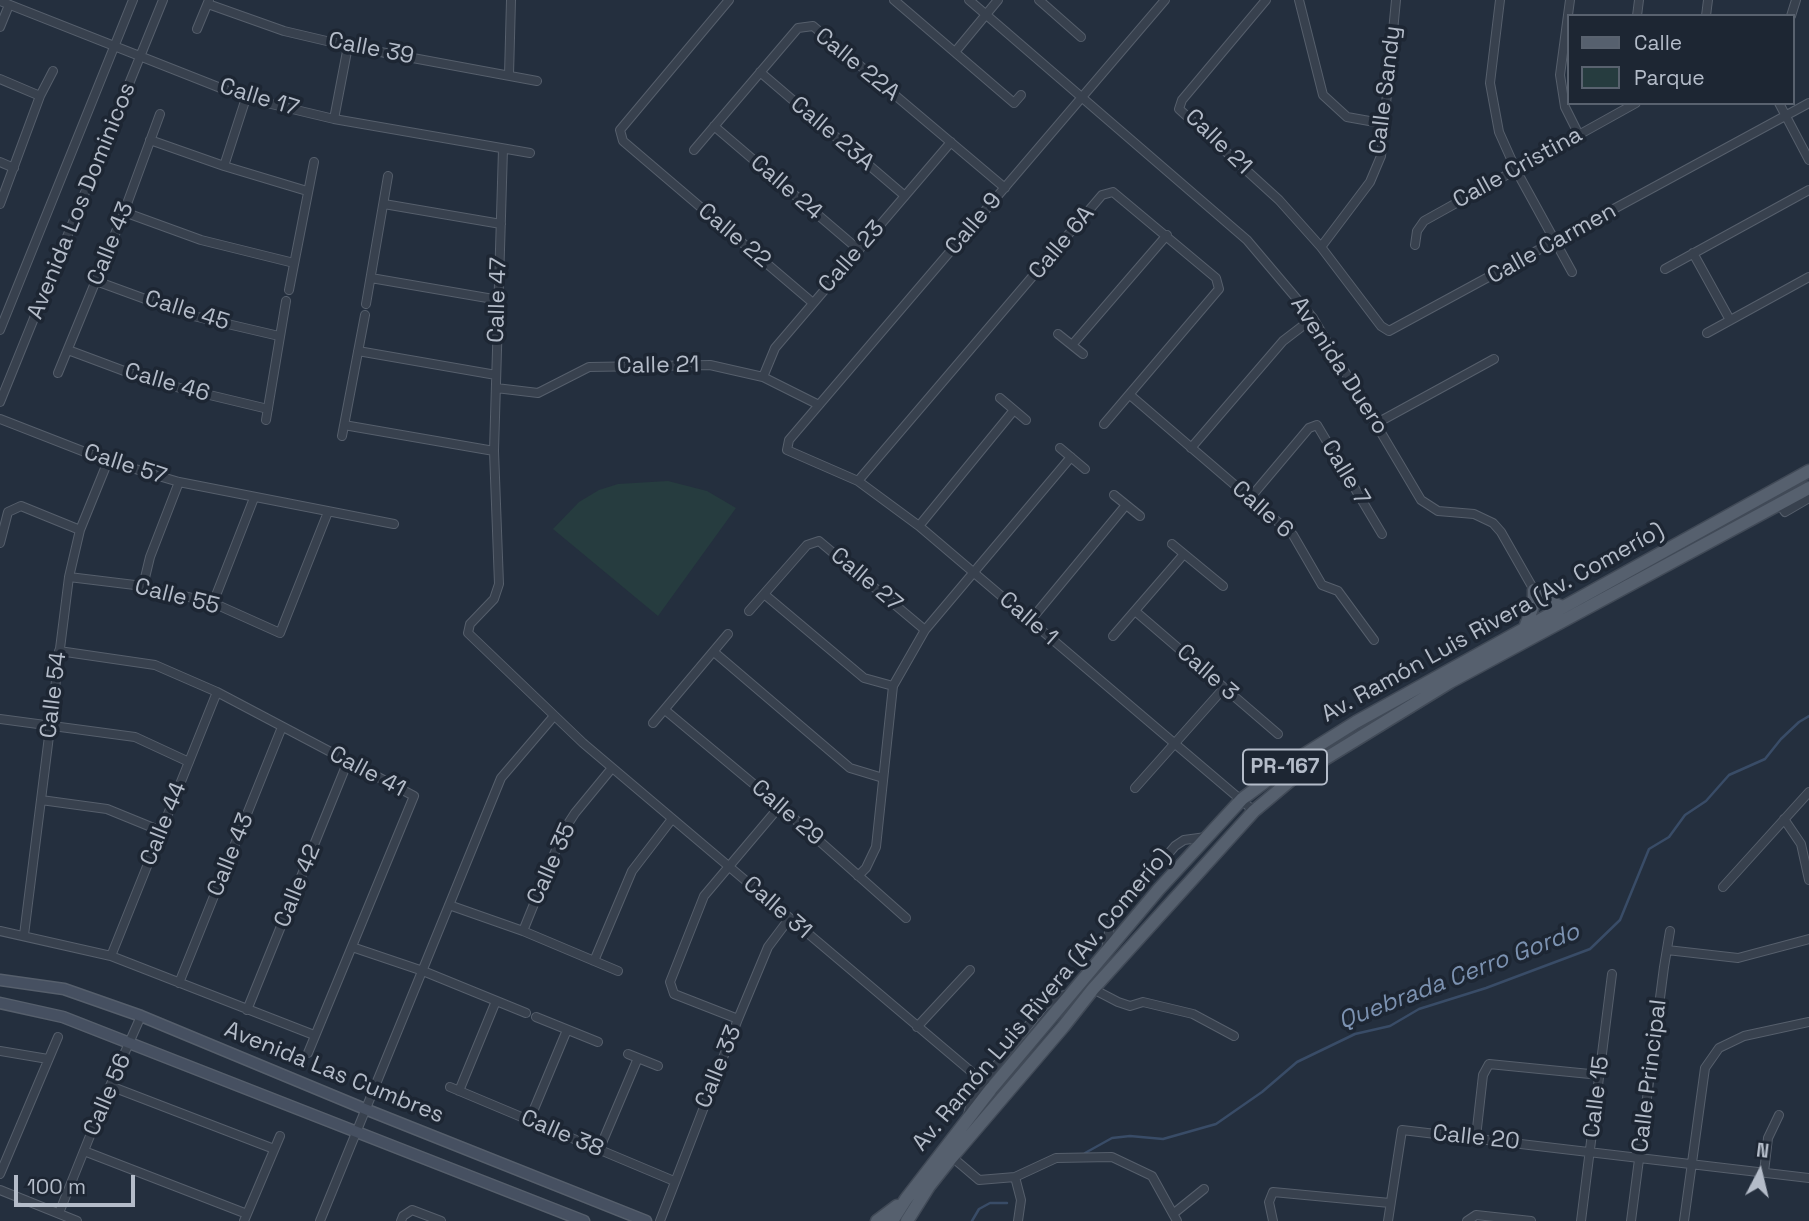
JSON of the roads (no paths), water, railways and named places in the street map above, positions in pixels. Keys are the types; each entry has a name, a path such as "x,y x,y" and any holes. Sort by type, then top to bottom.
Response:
{"main road":[{"name":"Av. Ramón Luis Rivera (Av. Comerío)","path":"892,1221 966,1122 987,1086 1242,799 1289,764 1356,722 1809,471"},
{"name":"Av. Ramón Luis Rivera (Av. Comerío)","path":"907,1221 929,1186 952,1157 1093,989 1254,811 1292,779 1450,682 1809,488"},
{"path":"1534,590 1542,600 1563,607"},
{"path":"1525,628 1534,603 1534,590"},
{"path":"877,1221 906,1199"}],"street":[{"name":"Avenida Los Dominicos","path":"0,330 133,0"},
{"name":"Avenida Los Dominicos","path":"0,402 163,0"},
{"path":"509,75 511,0"},
{"name":"Calle 22","path":"729,0 620,130 623,141 813,303"},
{"path":"894,0 1014,103 1021,94"},
{"name":"Avenida Duero","path":"969,0 1247,240 1312,318 1421,500 1438,512 1474,514 1493,523 1501,532 1534,590"},
{"path":"955,52 998,0"},
{"path":"1039,0 1082,37"},
{"name":"Calle 9","path":"787,450 789,440 1165,0"},
{"name":"Calle 21","path":"1266,0 1182,100 1180,108 1279,200 1321,247"},
{"path":"1299,0 1322,95 1347,117 1385,124"},
{"name":"Calle Sandy","path":"1321,247 1370,182 1381,156 1396,0"},
{"path":"1500,0 1490,83 1499,132 1516,170 1572,272"},
{"name":"Calle 17","path":"0,1 246,98 334,119 530,153"},
{"path":"197,29 208,2"},
{"name":"Calle 39","path":"208,2 284,31 348,46 537,81"},
{"path":"0,27 9,5"},
{"path":"1568,15 1560,75 1565,107 1579,135"},
{"name":"Calle 22A","path":"694,150 798,28 813,26 1005,188"},
{"path":"334,119 348,46"},
{"path":"0,204 40,96 53,71"},
{"name":"Calle 23A","path":"760,72 905,196"},
{"path":"0,79 40,96"},
{"path":"224,166 246,98"},
{"name":"Calle Carmen","path":"1321,247 1381,326 1389,331 1809,103"},
{"name":"Calle Cristina","path":"1415,245 1417,231 1424,221 1632,105"},
{"path":"1780,105 1809,160"},
{"name":"Calle 43","path":"58,373 124,212 160,114"},
{"name":"Calle 24","path":"714,126 859,250"},
{"path":"150,140 307,191"},
{"name":"Calle 23","path":"763,377 775,348 951,142"},
{"name":"Calle 47","path":"494,451 503,149"},
{"path":"0,162 14,168"},
{"path":"289,290 314,162"},
{"path":"366,304 388,176"},
{"path":"1665,269 1809,190"},
{"name":"Calle 6A","path":"858,481 1102,195 1113,192 1216,278 1219,289 1104,424"},
{"path":"384,204 500,224"},
{"path":"124,212 201,240 294,264"},
{"path":"1072,345 1167,235"},
{"path":"1693,253 1730,320"},
{"path":"1707,333 1809,277"},
{"path":"371,278 499,300"},
{"name":"Calle 45","path":"96,281 189,316 279,336"},
{"path":"266,420 286,301"},
{"path":"342,436 365,314"},
{"path":"1191,448 1283,341 1312,318"},
{"path":"1058,334 1083,354"},
{"name":"Calle 46","path":"68,350 151,382 268,409"},
{"path":"358,351 496,375"},
{"path":"1377,424 1494,359"},
{"name":"Calle 21","path":"496,387 538,393 589,367 710,365 763,377 820,405"},
{"name":"Calle 6","path":"1130,395 1293,536 1322,585 1338,591 1374,640"},
{"path":"1000,398 1026,420"},
{"path":"919,526 1014,410"},
{"name":"Calle 57","path":"0,419 108,461 179,482 394,524"},
{"path":"344,425 494,451"},
{"name":"Calle 7","path":"1250,498 1309,428 1317,425 1382,534"},
{"path":"1060,448 1085,469"},
{"name":"Calle 1","path":"787,450 858,481 919,526 1254,811"},
{"name":"Calle 31","path":"494,451 499,584 494,599 470,624 468,633 612,768 1002,1098"},
{"path":"858,876 866,868 876,847 893,686 925,630 1071,457"},
{"name":"Calle 54","path":"24,935 69,577 80,530 108,461"},
{"path":"143,586 150,556 179,482"},
{"path":"1114,495 1140,516"},
{"path":"213,603 254,498"},
{"path":"1780,505 1785,512 1809,498"},
{"path":"1030,621 1126,505"},
{"path":"0,543 8,512 21,506 80,530"},
{"name":"Calle 55","path":"69,577 143,586 213,603 280,633 328,512"},
{"name":"Calle 27","path":"749,611 807,545 819,541 925,630"},
{"path":"1172,544 1223,586"},
{"path":"1113,636 1184,554"},
{"path":"764,594 864,678 893,686"},
{"name":"Calle 3","path":"1135,611 1278,734"},
{"path":"653,723 729,634"},
{"name":"Calle 41","path":"59,651 155,664 217,692 414,796 308,1053"},
{"path":"715,652 850,768 883,778"},
{"path":"1135,788 1224,688"},
{"name":"Calle 44","path":"111,956 217,692"},
{"name":"Calle 29","path":"665,710 780,806 906,918"},
{"path":"320,1221 501,778 554,716"},
{"path":"0,719 135,737 189,762"},
{"name":"Calle 43","path":"180,983 282,727"},
{"name":"Calle 42","path":"247,1010 348,761"},
{"name":"Calle 35","path":"523,931 564,830 612,768"},
{"path":"1723,887 1809,792"},
{"path":"41,800 107,809 161,831"},
{"path":"738,1019 674,994 670,982 698,907 780,806"},
{"path":"594,961 632,871 672,819"},
{"path":"1784,819 1801,844 1809,880"},
{"path":"449,905 523,931 618,971"},
{"name":"Calle 33","path":"660,1221 768,947 789,919"},
{"path":"0,931 111,956 314,1035"},
{"name":"Calle Principal","path":"1631,1221 1670,931"},
{"path":"1667,950 1738,958 1809,939"},
{"path":"352,947 423,971 526,1013"},
{"path":"917,1027 970,970"},
{"name":"Calle 15","path":"1581,1221 1612,974"},
{"name":"Avenida Las Cumbres","path":"0,979 64,989 141,1016 646,1221"},
{"path":"1093,989 1130,1006 1143,1002 1194,1014 1234,1036"},
{"name":"Calle 38","path":"496,1001 454,1089 674,1181"},
{"name":"Avenida Las Cumbres","path":"0,1003 63,1017 130,1042 584,1221"},
{"name":"Calle 56","path":"59,1213 141,1016"},
{"path":"536,1017 598,1042"},
{"path":"1684,1221 1705,1068 1719,1048 1744,1036 1809,1022"},
{"path":"529,1121 567,1030"},
{"path":"0,1174 58,1037"},
{"path":"0,1051 48,1059"},
{"path":"628,1054 658,1066"},
{"path":"600,1150 638,1058"},
{"path":"1476,1137 1483,1075 1489,1064 1600,1075"},
{"path":"110,1086 274,1149"},
{"path":"1764,1172 1768,1138 1779,1115"},
{"name":"Calle 20","path":"1388,1221 1402,1130 1640,1158"},
{"path":"84,1151 246,1217 280,1136"},
{"path":"952,1157 979,1180 1014,1177 1056,1158 1112,1157 1152,1177 1175,1218 1204,1189"},
{"path":"1640,1158 1809,1178"},
{"path":"1014,1177 1021,1200 1018,1221"},
{"path":"0,1190 77,1221"},
{"path":"1273,1221 1269,1202 1273,1192 1390,1203"},
{"path":"401,1221 403,1216 412,1210 442,1221"},
{"path":"1467,1221 1476,1215 1531,1221"}],"waterway":[{"name":"Quebrada Cerro Gordo","path":"1085,1153 1112,1138 1130,1136 1163,1139 1216,1124 1262,1092 1297,1062 1355,1034 1390,1026 1419,1009 1486,988 1590,949 1620,920 1649,849 1669,837 1685,815 1706,801 1729,775 1765,759 1781,739 1809,716"},
{"name":"Quebrada Cerro Gordo","path":"972,1221 979,1209 990,1203 1007,1203"}]}
